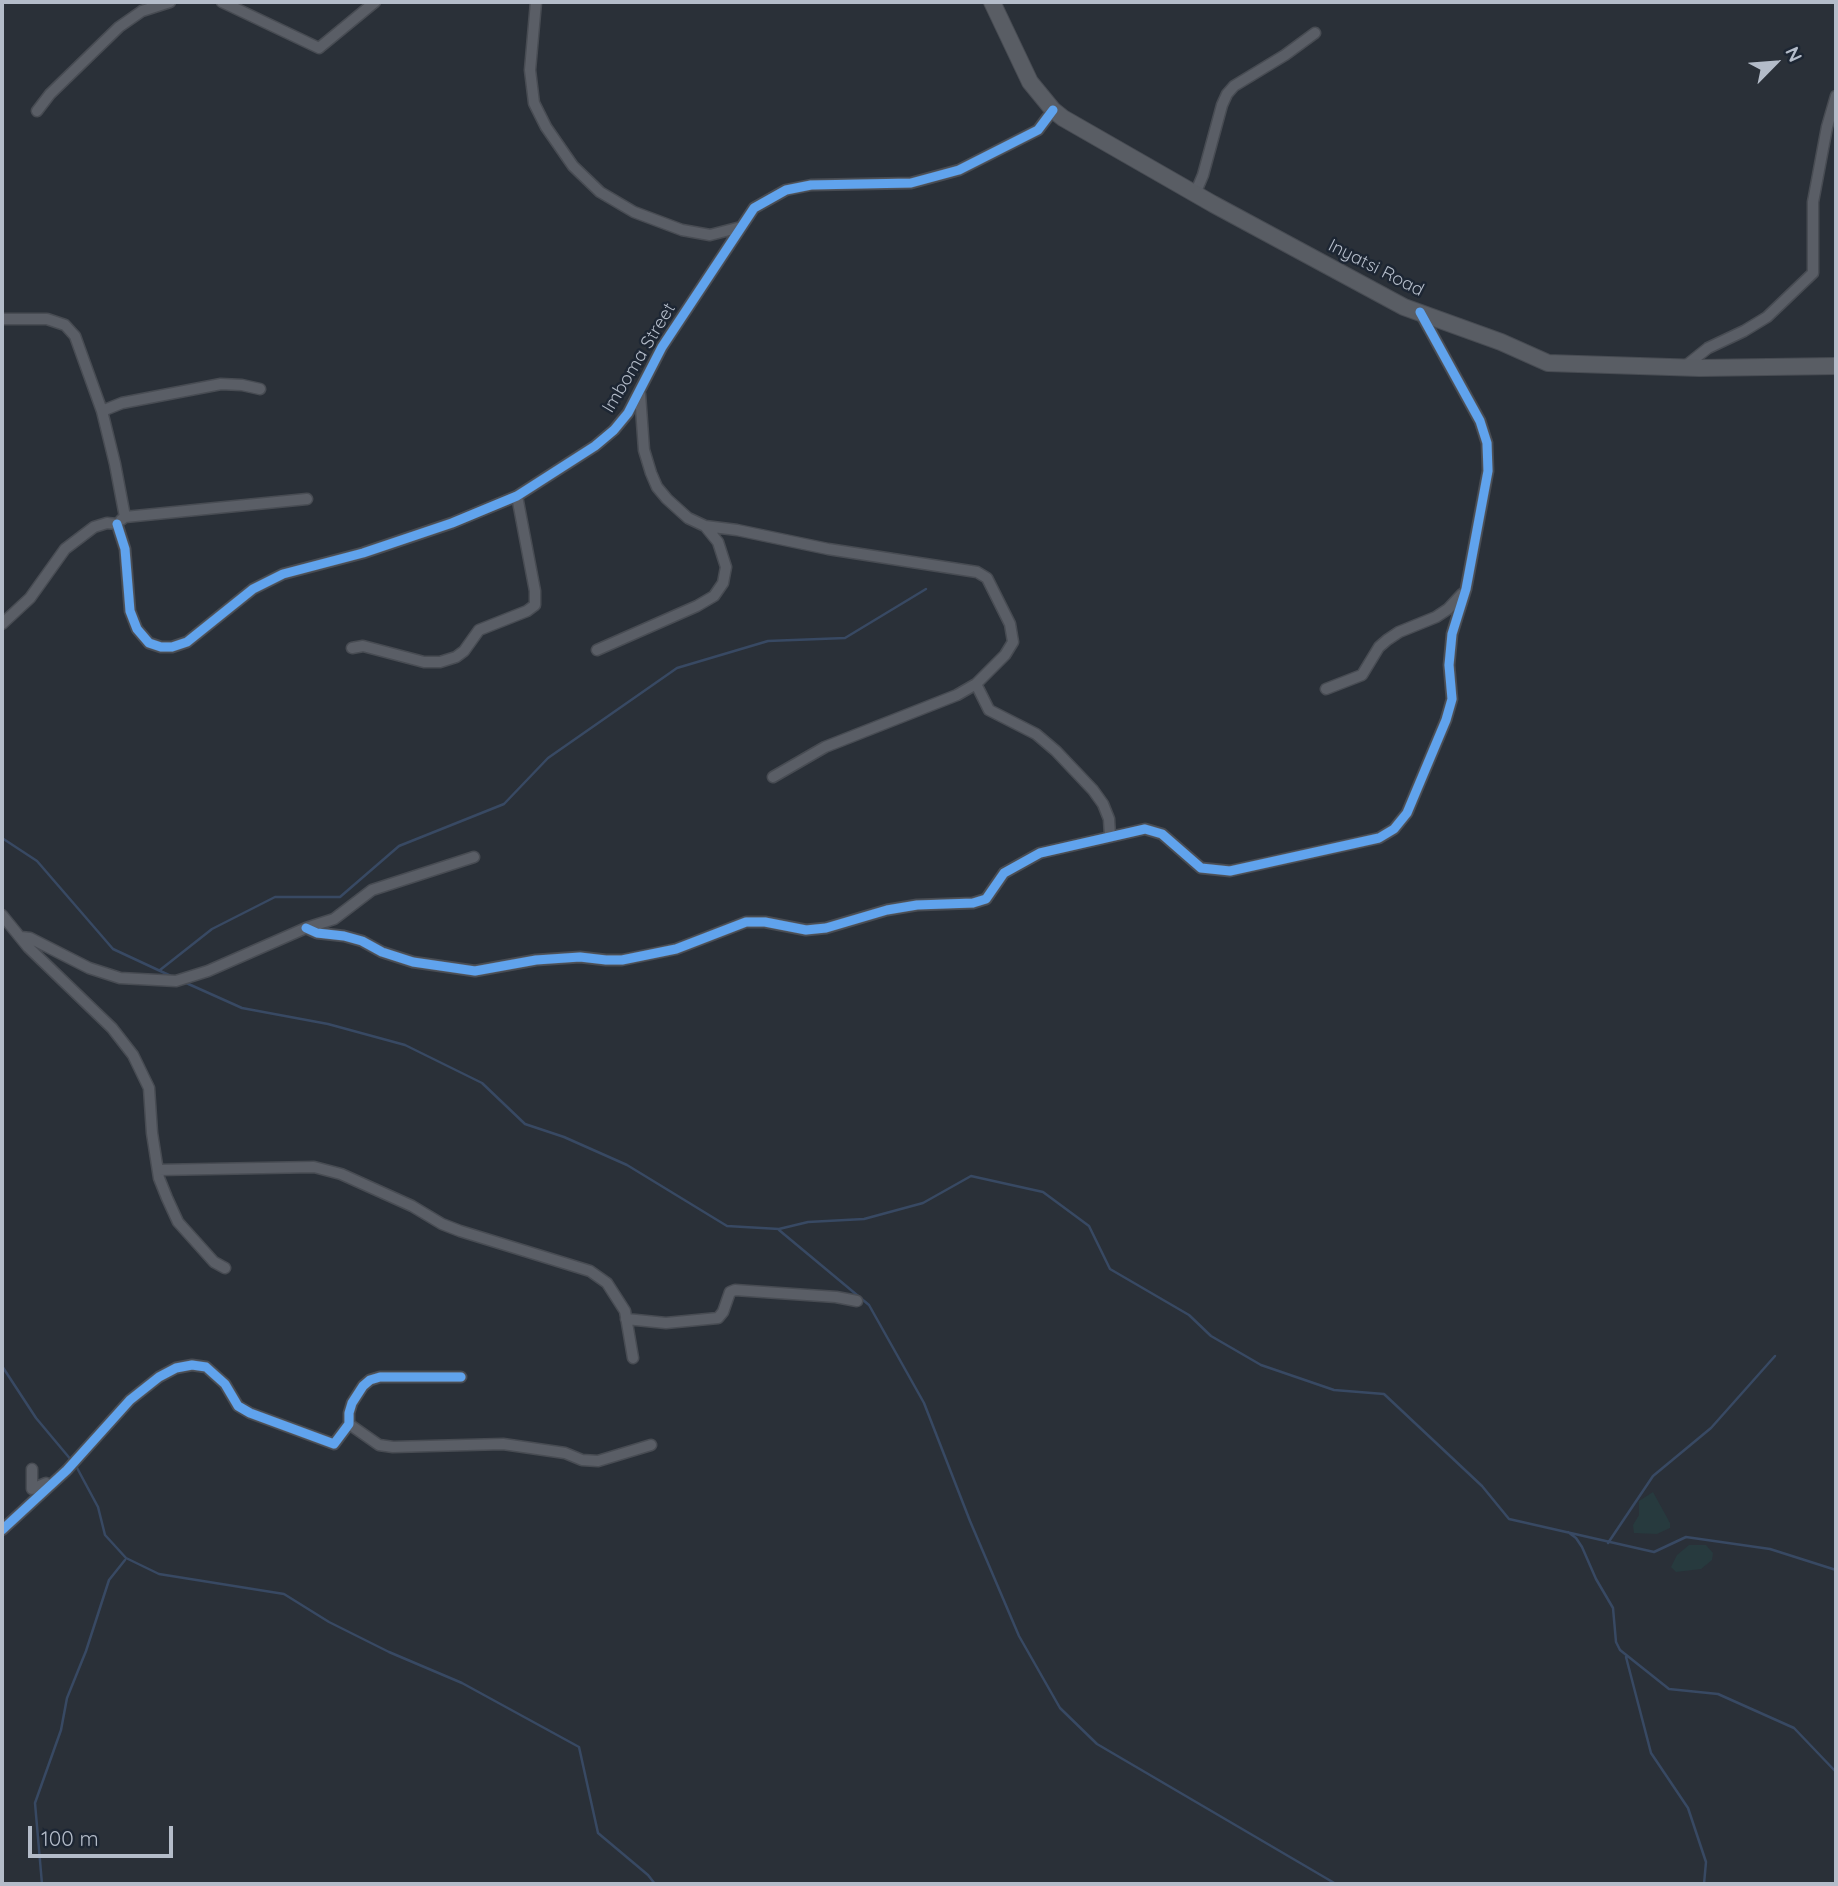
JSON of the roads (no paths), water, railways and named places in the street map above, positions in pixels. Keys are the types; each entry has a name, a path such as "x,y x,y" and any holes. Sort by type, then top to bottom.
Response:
{"street":[{"path":"37,111 50,94 119,27 142,11 170,2"},
{"path":"222,2 319,48 374,2"},
{"path":"536,2 530,70 534,103 546,127 573,166 600,192 634,212 682,230 710,235 741,227"},
{"name":"Inyatsi Road","path":"992,2 1030,82 1053,110 1097,139 1404,307 1501,342 1548,363 1684,368 1836,366"},
{"path":"1195,194 1203,176 1227,94 1234,86 1315,33"},
{"path":"1684,368 1708,348 1768,317 1813,272 1813,202 1826,127 1836,96"},
{"name":"Imboma Street","path":"2,318 47,319 65,324 75,335 102,411 116,464 130,611 137,629 149,643 172,647 187,642 253,589 283,574 363,553 452,523 517,496 594,446 628,414 662,347 754,208 786,190 811,185 911,183 959,170 1038,130 1053,110"},
{"path":"306,928 317,933 344,936 413,962 475,971 536,960 580,957 606,961 622,960 676,949 746,922 765,922 806,930 826,928 887,910 917,905 973,903 986,899 1004,873 1040,853 1145,828 1162,834 1201,867 1230,872 1379,838 1394,829 1407,813 1446,720 1452,699 1449,666 1452,634 1466,589 1488,471 1487,443 1480,421 1420,312"},
{"path":"102,411 122,403 220,384 242,384 260,389"},
{"path":"640,394 644,450 657,488 688,518 705,526 863,556 977,572 987,578 996,592 1010,624 1013,642 1005,655 976,684 957,695 824,747 773,777"},
{"path":"352,648 363,646 424,662 440,662 456,657 464,651 479,630 527,611 535,605 535,591 517,496"},
{"path":"2,624 30,598 65,549 94,527 121,520 307,499"},
{"path":"597,650 697,607 714,596 723,583 726,567 718,542 705,526"},
{"path":"1326,689 1362,675 1379,647 1387,640 1399,632 1436,617 1448,609 1466,589"},
{"path":"976,684 989,710 1036,734 1093,790 1109,819 1110,836"},
{"path":"21,937 30,938 89,968 120,978 176,981 208,971 306,928 334,919 372,890 474,857"},
{"path":"2,915 53,973 112,1028 142,1069 149,1088 158,1170 167,1198 178,1222 214,1262 225,1268"},
{"path":"158,1170 314,1167 341,1174 460,1231 590,1271 607,1283 617,1296 626,1319 633,1358"},
{"path":"626,1319 666,1322 718,1318 730,1292 735,1290 857,1301"},
{"path":"2,1530 67,1470 130,1400 159,1377 192,1365 206,1367 225,1384 238,1406 250,1413 334,1444 349,1424 352,1403 370,1380 380,1377 461,1377"},
{"path":"349,1424 379,1445 393,1447 503,1444 565,1452 582,1460 598,1461 651,1445"},
{"path":"32,1469 32,1489 57,1479"}],"waterway":[{"path":"160,970 212,929 275,897 340,897 399,846 504,804 548,758 677,668 768,641 845,638 926,589"},
{"path":"2,838 37,861 113,949 171,976"},
{"path":"184,982 242,1008 328,1024 405,1045 482,1083 525,1124 564,1137 627,1165 727,1226 779,1229 808,1222 864,1219 923,1203 971,1176 1043,1192 1089,1226 1110,1269 1189,1315 1211,1336 1261,1365 1334,1390 1384,1394 1482,1486 1509,1519 1654,1552 1686,1537 1770,1549 1836,1570"},
{"path":"779,1230 869,1305 924,1403 1019,1636 1060,1708 1097,1744 1336,1884"},
{"path":"1608,1543 1653,1476 1711,1428 1775,1356"},
{"path":"2,1366 36,1418 72,1461"},
{"path":"76,1466 98,1507 105,1535 126,1558 159,1574 284,1594 329,1622 389,1652 462,1683 579,1747 598,1833 655,1884"},
{"path":"1568,1532 1582,1547 1613,1608 1616,1642 1620,1650 1669,1689 1718,1694 1794,1728 1836,1772"},
{"path":"42,1884 35,1803 61,1730 67,1698 86,1651 109,1580 125,1560"},
{"path":"1626,1657 1651,1753 1688,1808 1706,1862 1704,1884"}]}
